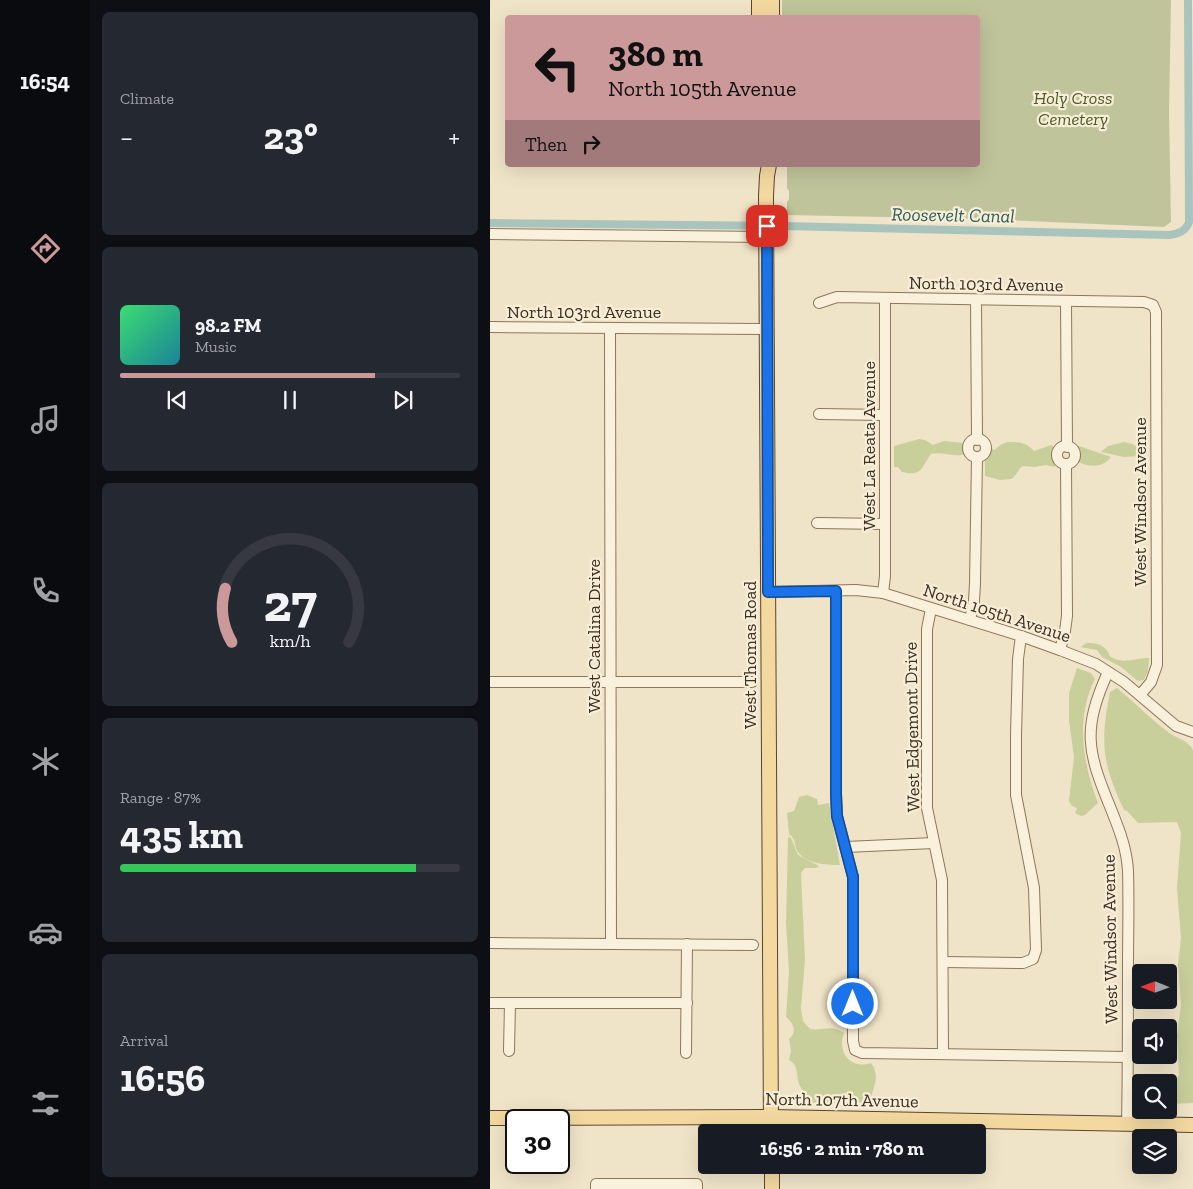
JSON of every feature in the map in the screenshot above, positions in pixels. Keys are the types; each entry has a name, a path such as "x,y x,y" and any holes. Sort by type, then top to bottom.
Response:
{"main road":[{"path":"759,0 759,15"},
{"path":"772,0 772,15"},
{"name":"West Thomas Road","path":"766,169 771,1124"},
{"name":"North 107th Avenue","path":"490,1118 771,1117 1193,1126"},
{"path":"772,1174 772,1189"}],"street":[{"path":"490,234 767,237"},
{"name":"North 103rd Avenue","path":"819,303 837,297 1144,302 1153,305"},
{"name":"West La Reata Avenue","path":"883,592 885,576 885,298"},
{"path":"970,620 976,583 977,457 984,454 985,448 983,443 977,440 976,300"},
{"path":"1060,650 1067,616 1066,464 1072,462 1075,454 1072,449 1066,446 1066,301"},
{"name":"West Windsor Avenue","path":"1140,695 1151,682 1158,665 1156,312 1153,305"},
{"name":"North 103rd Avenue","path":"490,327 767,329"},
{"name":"West Catalina Drive","path":"610,329 611,944"},
{"path":"819,414 885,415"},
{"path":"817,523 884,524"},
{"path":"836,591 837,816 853,877 853,1041 856,1050 862,1053 1128,1057"},
{"name":"North 105th Avenue","path":"768,592 883,592 931,609 1020,636 1096,664 1140,695 1176,726 1193,732"},
{"name":"West Edgemont Drive","path":"931,609 927,629 927,808 942,880 943,1053"},
{"path":"943,962 1023,963 1033,959 1036,950 1034,888 1016,795 1016,735 1020,636"},
{"name":"West Windsor Avenue","path":"1108,672 1096,700 1090,731 1090,745 1098,777 1126,854 1128,926 1127,1125"},
{"path":"490,682 752,682"},
{"path":"846,847 934,843"},
{"path":"490,943 753,945"},
{"path":"686,1053 687,944"},
{"path":"490,1003 687,1003"},
{"path":"510,1003 510,1051"},
{"path":"596,1187 697,1186"}],"green space":[{"name":"Holy Cross Cemetery","path":"782,0 1171,0 1169,112 1171,222 1164,227 981,219 787,215 789,191 787,188 787,167 980,167 980,15 782,15"},
{"path":"919,439 933,445 944,441 964,443 965,454 931,454 921,470 914,473 902,472 898,467 894,467 894,446"},
{"path":"1008,442 1022,443 1034,451 1051,445 1055,448 1054,459 1056,465 1054,467 1046,465 1024,466 1011,479 1000,480 985,476 988,444 994,450"},
{"path":"1124,442 1131,443 1140,449 1142,456 1124,457 1101,452 1108,446"},
{"path":"1079,446 1111,457 1100,465 1086,465 1077,461 1079,453 1077,447"},
{"path":"1087,643 1102,646 1110,656 1117,660 1126,661 1149,658 1148,671 1144,680 1138,681 1121,667 1102,657 1097,650 1080,647"},
{"path":"1077,668 1091,673 1095,679 1085,709 1083,741 1088,773 1098,803 1085,815 1081,816 1075,813 1077,808 1072,806 1069,801 1074,757 1069,721 1069,693"},
{"path":"1117,688 1161,727 1185,741 1193,750 1193,1103 1177,1104 1177,1078 1179,1075 1177,1035 1181,1005 1178,964 1181,938 1177,889 1181,833 1177,822 1138,823 1124,810 1111,779 1105,752 1105,725 1110,692"},
{"path":"807,795 817,799 818,805 829,803 840,865 828,865 803,857 789,834 787,813 794,811 799,797"},
{"path":"788,837 791,838 798,855 819,866 816,868 805,868 801,873 805,959 801,1009 803,1021 810,1029 832,1028 840,1030 844,1033 842,1047 847,1058 857,1064 871,1063 876,1077 870,1102 811,1103 800,1086 795,1065 789,1060 791,1051 789,1039 794,1030 791,1022 786,1017 789,971 786,923"}],"waterway":[{"name":"Roosevelt Canal","path":"490,223 784,226 1176,234 1182,232 1189,222 1188,0"}],"route":[{"path":"767,226 768,592 836,591 836,794 837,816 853,877 853,1004"}]}
